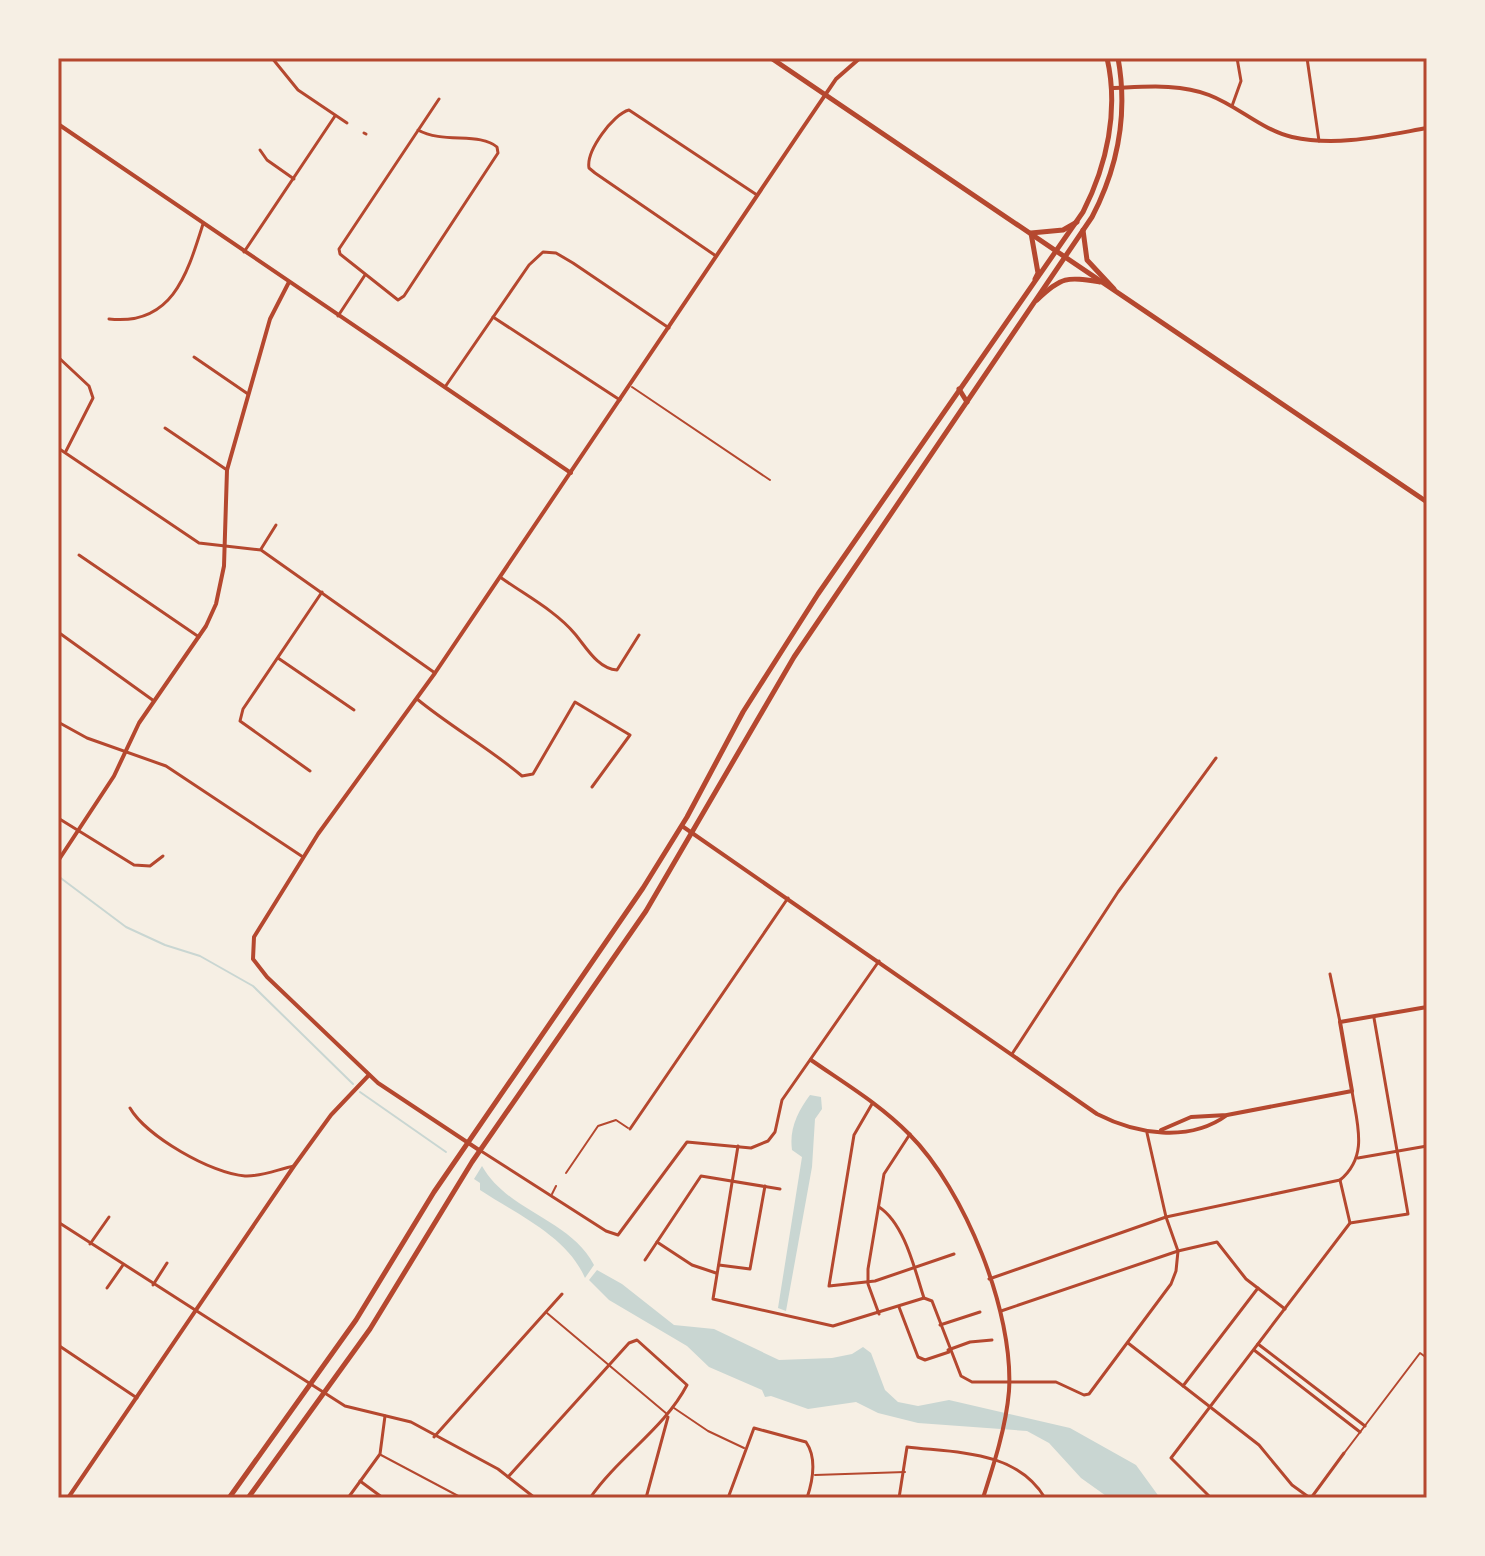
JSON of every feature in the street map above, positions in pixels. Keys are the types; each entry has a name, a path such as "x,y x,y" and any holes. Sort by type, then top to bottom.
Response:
{"main road":[{"path":"771,58 1427,502"},
{"path":"1102,196 1099,180 1110,128 1111,88 1107,58"},
{"path":"248,1498 370,1329 479,1150 646,911 787,670 1083,230 1102,196 1121,132 1122,87 1118,58"},
{"path":"229,1498 313,1383 468,1142 682,826 774,663 853,543 1077,222 1101,168"},
{"path":"1031,233 1063,230 1077,222"},
{"path":"1083,230 1087,260 1114,290"},
{"path":"1031,233 1038,273 1035,279"},
{"path":"1037,300 1052,286 1069,277 1103,282"},
{"path":"959,389 973,394"},
{"path":"959,389 967,402"},
{"path":"853,543 873,542"},
{"path":"774,663 787,670"}],"street":[{"path":"272,58 298,90 347,123"},
{"path":"860,58 825,94 435,673 303,857 254,937 253,959 286,996 369,1075 479,1150 606,1231 618,1235 683,1144 694,1140 756,1148 768,1141 775,1132 780,1105 879,961"},
{"path":"1232,106 1241,81 1237,58"},
{"path":"1307,58 1319,141"},
{"path":"1111,88 1190,89 1232,106 1277,132 1319,141 1341,142 1427,128"},
{"path":"418,130 441,139 488,141 498,149 496,158 398,300 339,253 340,245 439,99"},
{"path":"716,256 589,168 590,155 617,117 629,110 757,195"},
{"path":"244,252 335,116"},
{"path":"58,124 571,473"},
{"path":"260,150 267,160 294,179"},
{"path":"109,319 142,319 159,310 185,274 203,224"},
{"path":"445,387 537,255 550,252 573,263 669,328"},
{"path":"338,316 365,275"},
{"path":"58,861 114,776 154,701 199,637 221,588 227,470 270,319 289,282"},
{"path":"493,317 620,400"},
{"path":"58,357 83,379 93,398 66,451"},
{"path":"194,357 248,394"},
{"path":"165,428 227,470"},
{"path":"58,448 199,543 261,550 435,673"},
{"path":"261,550 276,525"},
{"path":"79,555 199,637"},
{"path":"500,577 573,631 592,655 610,670 617,670 639,635"},
{"path":"310,771 240,721 243,709 322,592"},
{"path":"58,632 154,701"},
{"path":"278,658 354,710"},
{"path":"417,699 452,727 486,746 522,776 533,774 575,702 630,735 592,787"},
{"path":"58,722 87,738 166,766 303,857"},
{"path":"1012,1054 1118,892 1157,844 1216,758"},
{"path":"58,818 139,867 156,863 163,856"},
{"path":"682,826 1097,1114 1147,1133 1209,1126 1227,1115"},
{"path":"630,1129 788,898"},
{"path":"989,1279 1166,1217 1340,1180 1358,1158 1359,1135 1330,974"},
{"path":"1340,1022 1427,1007"},
{"path":"1211,1498 1171,1458 1350,1223 1408,1214 1374,1018"},
{"path":"811,1060 910,1134 957,1198 989,1279 1007,1342 1009,1382 996,1458 983,1498"},
{"path":"68,1498 294,1166 331,1115 369,1075"},
{"path":"1159,1131 1191,1117 1227,1115 1352,1091"},
{"path":"872,1104 854,1135 829,1286 875,1281 954,1254"},
{"path":"130,1108 141,1123 213,1169 245,1176 294,1166"},
{"path":"738,1146 713,1299 824,1325 848,1324 924,1298 932,1301 957,1372 968,1381 1056,1382 1081,1395 1089,1394 1171,1284 1178,1251 1166,1217 1147,1133"},
{"path":"879,1314 868,1280 879,1207 889,1163 910,1134"},
{"path":"1358,1158 1427,1146"},
{"path":"645,1260 701,1176 780,1189"},
{"path":"1340,1180 1350,1223"},
{"path":"718,1265 750,1269 765,1186"},
{"path":"879,1207 890,1216 924,1298"},
{"path":"90,1244 109,1217"},
{"path":"58,1222 345,1406 411,1422 508,1477 535,1498"},
{"path":"657,1242 692,1265 716,1273"},
{"path":"999,1312 1178,1251 1220,1243 1237,1270 1285,1309"},
{"path":"153,1285 167,1263"},
{"path":"107,1288 123,1265"},
{"path":"1183,1386 1258,1288"},
{"path":"434,1437 562,1294"},
{"path":"899,1307 916,1356 925,1360 970,1342 992,1340"},
{"path":"940,1325 980,1312"},
{"path":"508,1477 608,1365 629,1343 637,1340 687,1385 668,1415 608,1473 590,1498"},
{"path":"1127,1342 1259,1445 1292,1485 1310,1498 1344,1453"},
{"path":"1258,1344 1365,1426"},
{"path":"58,1345 137,1398"},
{"path":"1254,1350 1360,1432"},
{"path":"348,1498 380,1454 385,1415"},
{"path":"646,1498 668,1415"},
{"path":"728,1498 744,1448 754,1428 806,1442 810,1447 814,1475 807,1498"},
{"path":"899,1498 907,1447 996,1458 1031,1480 1045,1498"},
{"path":"360,1481 383,1498"}],"lane":[{"path":"630,385 770,480"},
{"path":"566,1173 598,1126 616,1120 630,1129"},
{"path":"551,1195 556,1186"},
{"path":"546,1312 668,1415"},
{"path":"1344,1453 1420,1353 1427,1358"},
{"path":"674,1408 708,1431 744,1448"},
{"path":"380,1454 462,1498"},
{"path":"814,1475 905,1472"}],"shaded area":[{"path":"810,1095 821,1097 822,1109 815,1119 812,1167 786,1311 778,1308 802,1157 792,1150 792,1135 798,1114"},
{"path":"482,1166 493,1182 507,1194 583,1249 594,1265 585,1278 577,1263 553,1238 480,1190 480,1183 474,1179"},
{"path":"597,1270 622,1284 674,1325 714,1329 779,1360 832,1358 852,1354 863,1347 871,1353 885,1390 898,1402 918,1406 949,1400 1070,1428 1136,1465 1160,1498 1109,1498 1081,1478 1049,1443 1027,1431 918,1423 878,1413 856,1402 808,1409 771,1396 765,1397 762,1390 709,1367 687,1346 609,1300 589,1280"}],"waterway":[{"path":"58,876 126,927 165,945 200,956 253,986 353,1084"},
{"path":"360,1092 446,1152"}]}
